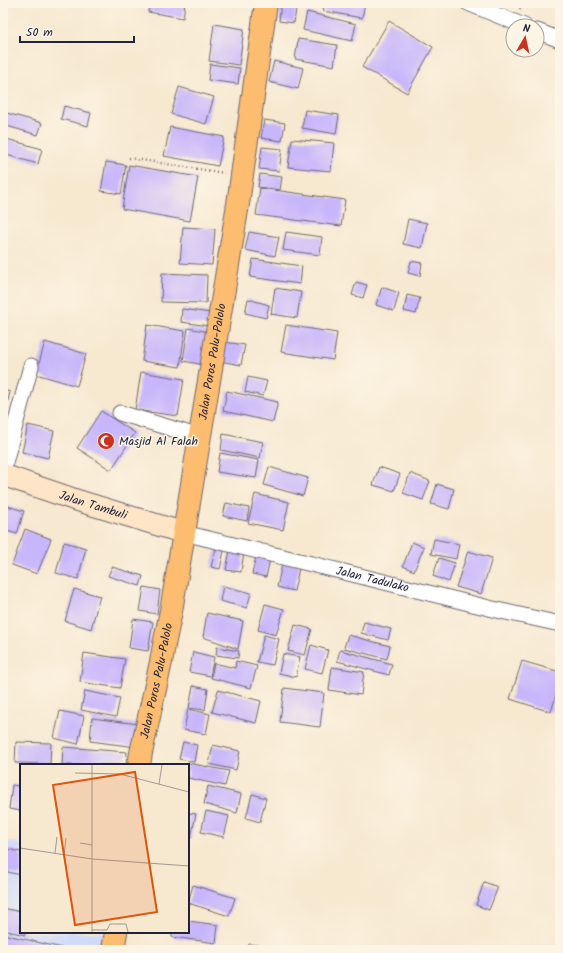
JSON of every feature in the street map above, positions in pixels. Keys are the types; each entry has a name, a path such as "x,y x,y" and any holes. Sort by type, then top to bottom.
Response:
{"main road":[{"name":"Jalan Poros Palu-Palolo","path":"139,764 162,662 200,437 242,176 266,3"},
{"path":"113,950 116,933"}],"street":[{"path":"468,3 505,18"},
{"path":"545,34 560,40"},
{"path":"3,470 31,366"},
{"path":"120,413 200,437"},
{"name":"Jalan Tambuli","path":"3,475 76,500 184,533"},
{"name":"Jalan Tadulako","path":"184,533 497,610 560,624"}],"path":[{"path":"129,158 242,176"}],"shaded area":[{"path":"3,840 20,844 20,933 103,933 100,950 3,950"}],"building":[{"path":"149,3 185,3 183,18 148,12"},
{"path":"281,3 297,3 294,23 279,21"},
{"path":"324,3 365,3 362,18 323,11"},
{"path":"307,12 356,24 352,41 303,30"},
{"path":"389,21 433,47 407,93 362,67"},
{"path":"214,24 244,29 239,65 209,61"},
{"path":"298,39 337,45 334,66 295,59"},
{"path":"274,61 303,68 298,89 269,82"},
{"path":"210,64 240,68 238,84 208,80"},
{"path":"179,87 214,97 206,124 171,114"},
{"path":"64,106 91,113 88,126 61,119"},
{"path":"305,110 339,115 336,134 302,128"},
{"path":"3,112 42,123 38,135 3,125"},
{"path":"264,120 285,123 282,141 261,138"},
{"path":"170,127 224,137 218,166 164,156"},
{"path":"3,138 42,149 38,164 3,154"},
{"path":"292,139 334,143 331,171 288,167"},
{"path":"262,147 282,149 279,171 259,169"},
{"path":"106,162 126,165 121,194 101,191"},
{"path":"129,165 198,177 190,221 122,209"},
{"path":"260,174 282,177 280,190 258,187"},
{"path":"260,188 345,200 341,226 256,215"},
{"path":"408,219 427,223 422,248 403,244"},
{"path":"183,227 215,229 212,265 180,263"},
{"path":"249,232 279,237 275,256 245,250"},
{"path":"286,232 322,237 320,255 283,250"},
{"path":"253,259 302,266 300,284 250,277"},
{"path":"411,261 422,263 420,276 408,273"},
{"path":"162,273 207,275 206,303 161,302"},
{"path":"356,282 367,285 363,298 352,295"},
{"path":"382,287 399,293 394,311 376,305"},
{"path":"275,288 301,292 297,318 271,314"},
{"path":"407,295 420,298 416,314 404,311"},
{"path":"248,299 269,305 266,318 245,313"},
{"path":"182,309 211,313 209,326 181,322"},
{"path":"147,325 185,331 180,367 142,361"},
{"path":"286,325 337,333 333,360 281,352"},
{"path":"188,328 209,332 204,365 183,361"},
{"path":"45,342 86,354 77,386 36,374"},
{"path":"224,342 245,345 241,365 220,361"},
{"path":"141,372 184,379 178,416 135,410"},
{"path":"248,377 267,381 263,396 245,392"},
{"path":"3,390 10,392 4,417 3,417"},
{"path":"227,391 278,402 273,422 223,411"},
{"name":"Masjid Al Falah","path":"101,411 135,433 111,470 77,448"},
{"path":"28,425 54,431 48,458 22,452"},
{"path":"223,434 263,442 260,458 221,450"},
{"path":"220,453 259,460 256,478 217,472"},
{"path":"269,467 308,478 303,496 264,485"},
{"path":"379,467 400,474 394,491 373,485"},
{"path":"410,473 430,481 423,500 403,493"},
{"path":"437,484 454,489 449,509 431,504"},
{"path":"255,494 289,502 283,530 248,523"},
{"path":"226,503 249,508 247,521 223,516"},
{"path":"4,505 24,511 17,534 3,530"},
{"path":"25,529 51,539 37,574 12,565"},
{"path":"434,539 459,544 456,559 431,554"},
{"path":"64,542 86,548 78,579 56,573"},
{"path":"412,542 424,547 414,571 403,566"},
{"path":"216,549 224,551 220,569 211,567"},
{"path":"230,550 244,552 241,572 226,570"},
{"path":"468,551 492,558 481,594 456,587"},
{"path":"256,556 270,559 266,577 252,574"},
{"path":"439,558 455,563 449,582 433,576"},
{"path":"283,560 300,564 294,591 277,587"},
{"path":"112,567 143,576 140,586 108,576"},
{"path":"223,586 251,593 247,608 220,601"},
{"path":"144,587 160,590 157,614 140,611"},
{"path":"74,589 100,596 91,629 65,621"},
{"path":"265,604 284,609 276,635 258,630"},
{"path":"207,613 243,621 238,649 203,637"},
{"path":"133,619 153,622 148,651 129,648"},
{"path":"364,622 391,629 388,640 361,633"},
{"path":"295,625 312,629 305,655 288,651"},
{"path":"264,635 279,639 273,665 257,662"},
{"path":"348,635 390,646 387,659 344,648"},
{"path":"311,645 328,650 322,673 305,669"},
{"path":"217,647 239,651 238,658 216,655"},
{"path":"340,650 392,664 389,675 337,661"},
{"path":"193,652 214,657 210,676 189,672"},
{"path":"84,653 125,659 120,688 80,682"},
{"path":"283,654 300,657 296,677 279,673"},
{"path":"236,661 257,666 251,688 211,678 214,663 235,668"},
{"path":"522,661 560,672 560,682 551,712 510,699"},
{"path":"332,667 364,672 361,695 329,690"},
{"path":"193,686 208,689 205,710 189,708"},
{"path":"284,688 324,693 320,727 280,722"},
{"path":"218,690 261,701 256,723 212,712"},
{"path":"85,691 120,698 116,717 81,710"},
{"path":"188,709 210,714 206,734 184,730"},
{"path":"60,711 84,716 78,744 54,738"},
{"path":"92,718 138,724 136,747 90,741"},
{"path":"16,742 51,743 50,764 15,763"},
{"path":"183,742 197,745 194,762 179,759"},
{"path":"213,745 240,751 236,770 209,764"},
{"path":"63,747 127,752 126,764 62,764"},
{"path":"188,764 229,771 225,786 189,778"},
{"path":"12,785 20,786 20,811 9,809"},
{"path":"208,786 241,794 237,813 204,804"},
{"path":"252,794 266,798 260,822 246,818"},
{"path":"206,811 229,816 224,837 201,832"},
{"path":"189,813 196,814 191,838 189,838"},
{"path":"3,848 20,852 20,875 3,871"},
{"path":"484,882 498,887 489,910 476,905"},
{"path":"193,885 235,898 229,916 189,903"},
{"path":"3,908 20,912 20,933 25,933 25,935 3,930"},
{"path":"189,921 218,925 216,943 172,937 172,933 189,933"},
{"path":"3,934 66,949 66,950 3,950"},
{"path":"249,944 288,949 288,950 248,950"}],"place":[{"name":"Masjid Al Falah","path":"106,441"}]}
